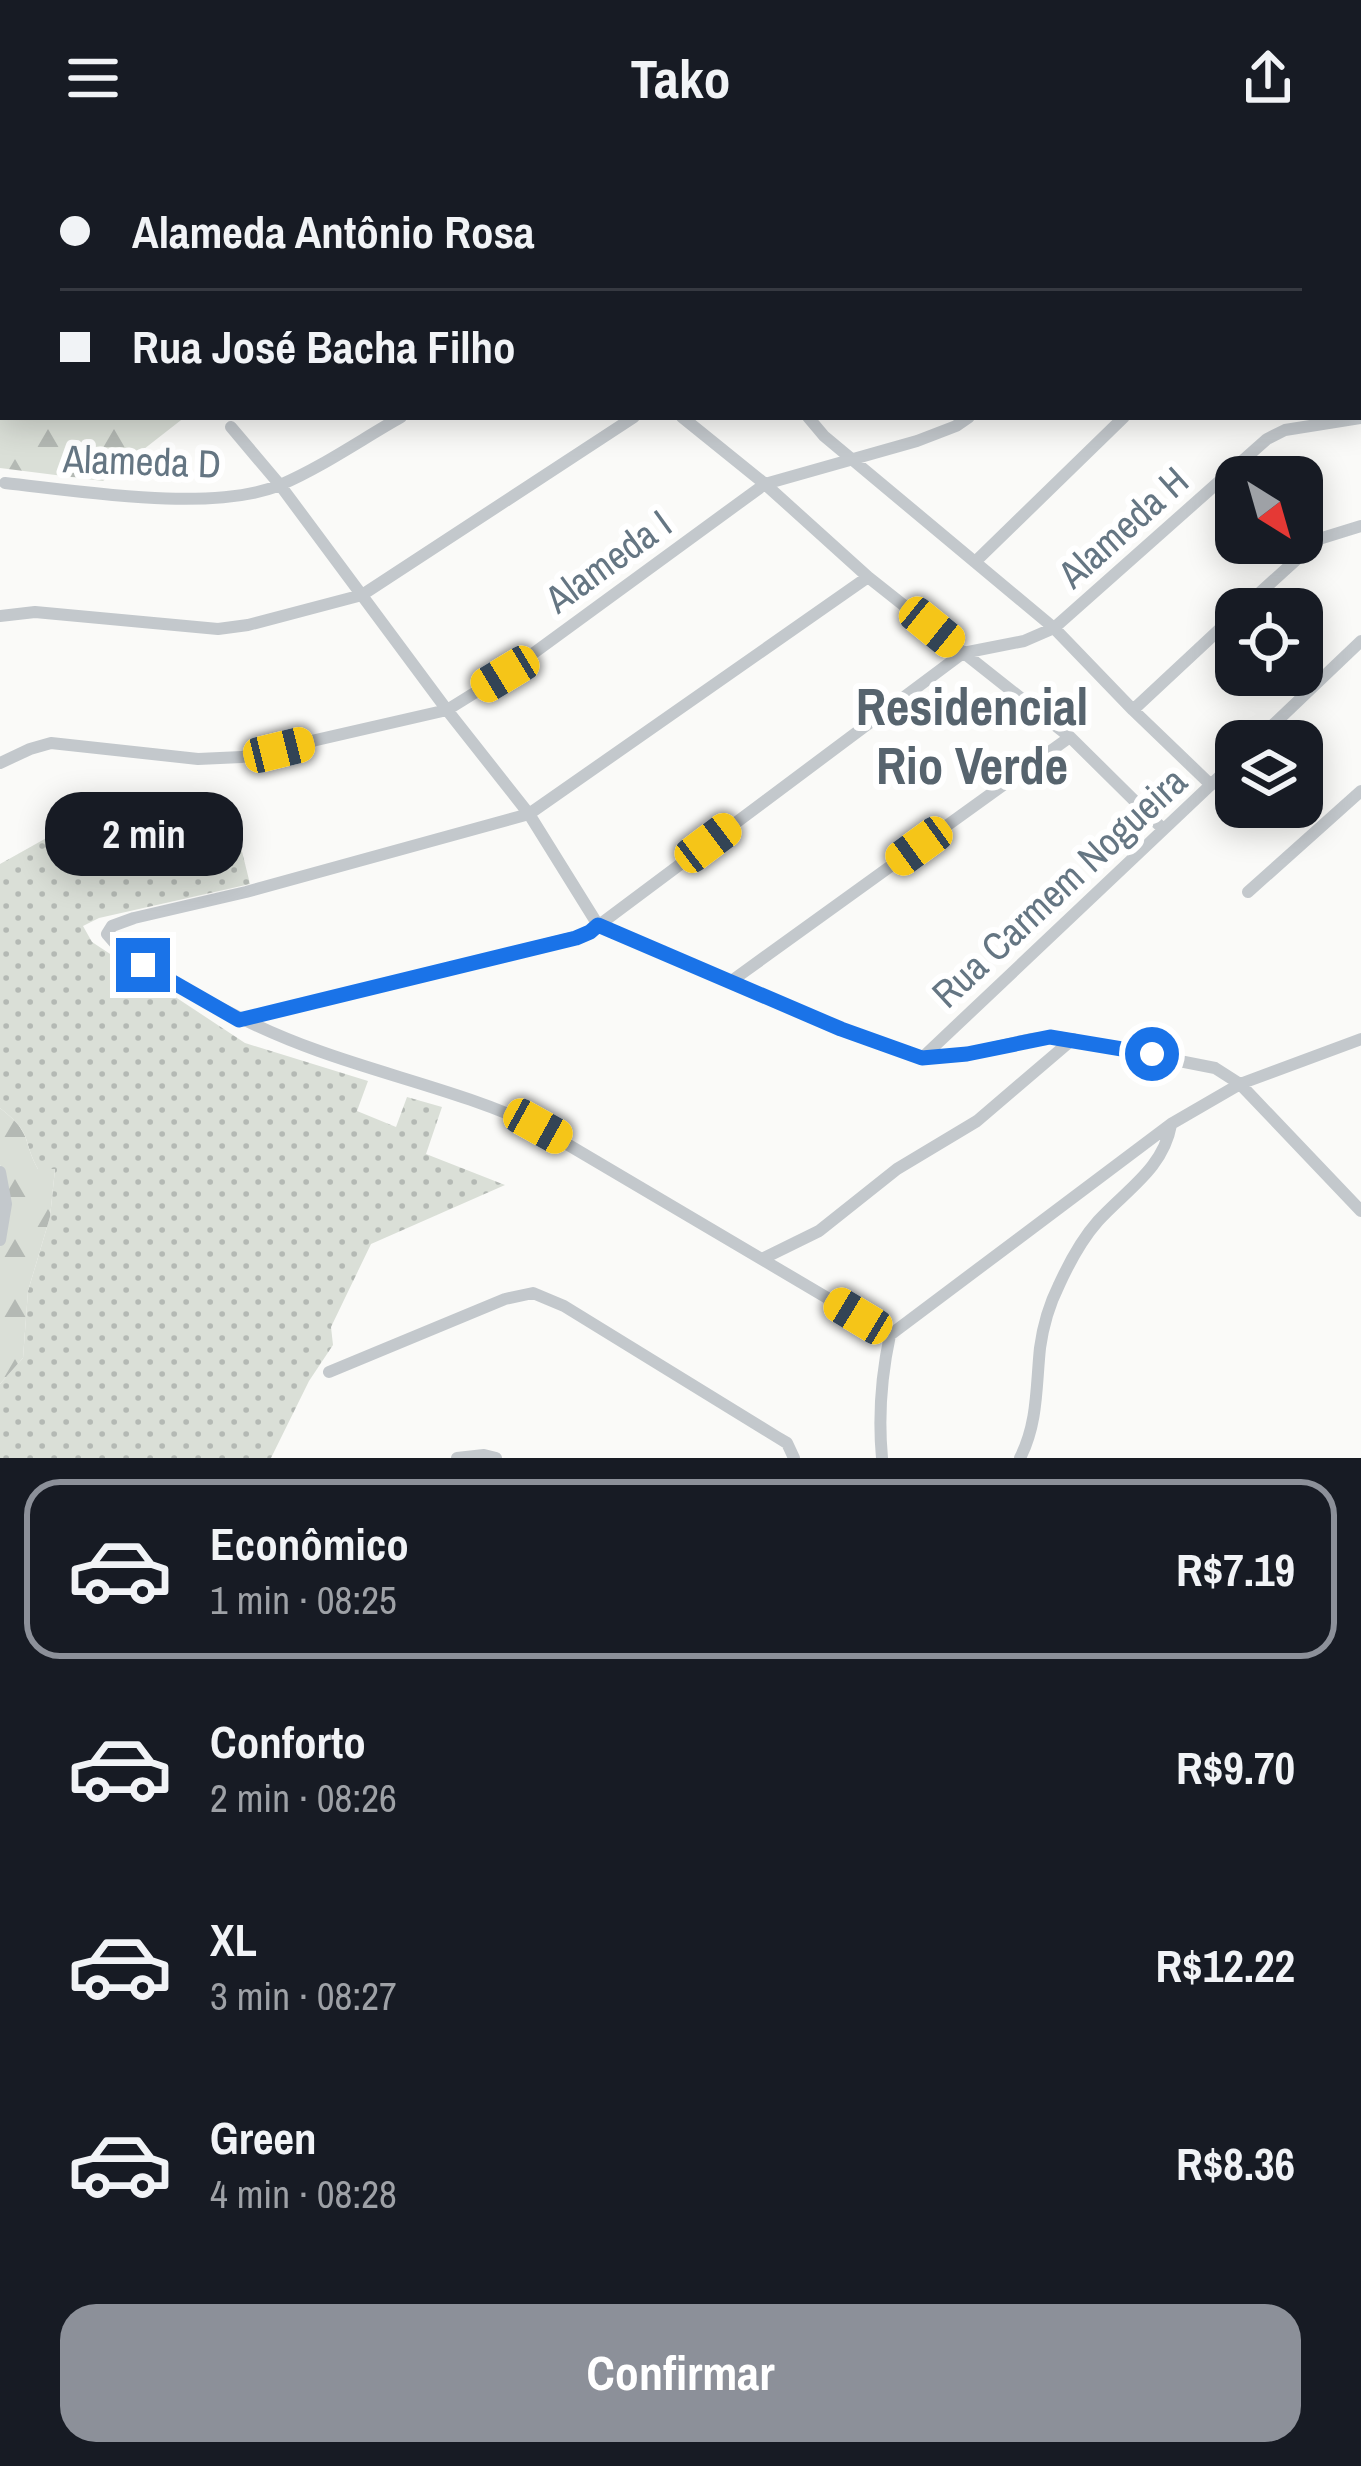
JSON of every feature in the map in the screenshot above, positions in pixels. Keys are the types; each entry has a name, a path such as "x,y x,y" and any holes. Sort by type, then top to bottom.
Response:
{"street":[{"name":"Alameda D","path":"5,483 112,494 201,498 244,494 280,485 396,420"},
{"path":"0,616 35,612 218,629 362,595 629,420"},
{"path":"686,420 868,577 1070,737 1163,830"},
{"path":"811,420 1054,628 1211,784"},
{"name":"Alameda I","path":"0,763 51,743 198,759 242,757 446,710 505,674 765,484 917,441 965,420"},
{"path":"975,562 1121,420"},
{"name":"Alameda H","path":"1054,628 1267,439 1285,430 1348,420"},
{"path":"231,427 529,814 598,925 922,1058 967,1054 1031,1039 1073,1039 1210,1066 1240,1084 1361,1211"},
{"path":"1265,588 1319,539 1361,526"},
{"path":"868,577 529,814 123,921 107,934 143,965 239,1020 519,1118 890,1335"},
{"path":"239,1020 590,932 963,652 1024,641 1054,628"},
{"path":"1132,710 1215,634"},
{"path":"1278,720 1361,641"},
{"path":"730,982 1070,737"},
{"name":"Rua Carmem Nogueira","path":"922,1058 1215,780"},
{"path":"1247,892 1361,791"},
{"path":"762,1259 819,1231 897,1169 976,1121 1073,1039"},
{"path":"882,1458 878,1421 890,1335 1172,1124 1240,1084 1361,1039"},
{"path":"1020,1458 1033,1424 1044,1326 1057,1287 1097,1222 1144,1178 1167,1143 1172,1124"},
{"path":"0,1172 6,1204 0,1240"},
{"path":"329,1372 506,1299 533,1293 564,1306 787,1443 794,1458"},
{"path":"457,1458 496,1458"}],"green space":[{"path":"0,420 181,420 103,481 0,468"},
{"path":"236,827 250,884 99,918 83,926 92,942 245,1043 368,1081 357,1111 396,1127 407,1097 442,1107 426,1154 505,1185 371,1244 331,1327 333,1345 309,1381 271,1458 0,1458 0,1384 23,1358 28,1291 50,1217 55,1169 38,1169 22,1131 0,1108 0,864 50,836 203,837"},
{"path":"0,1108 22,1131 38,1169 55,1169 50,1217 28,1291 23,1358 0,1384 0,1247 7,1181 0,1165"}],"district":[{"name":"Residencial Rio Verde","path":"972,735"}],"route":[{"path":"143,965 239,1020 576,938 598,925 841,1029 922,1058 1050,1037 1152,1054"}]}
